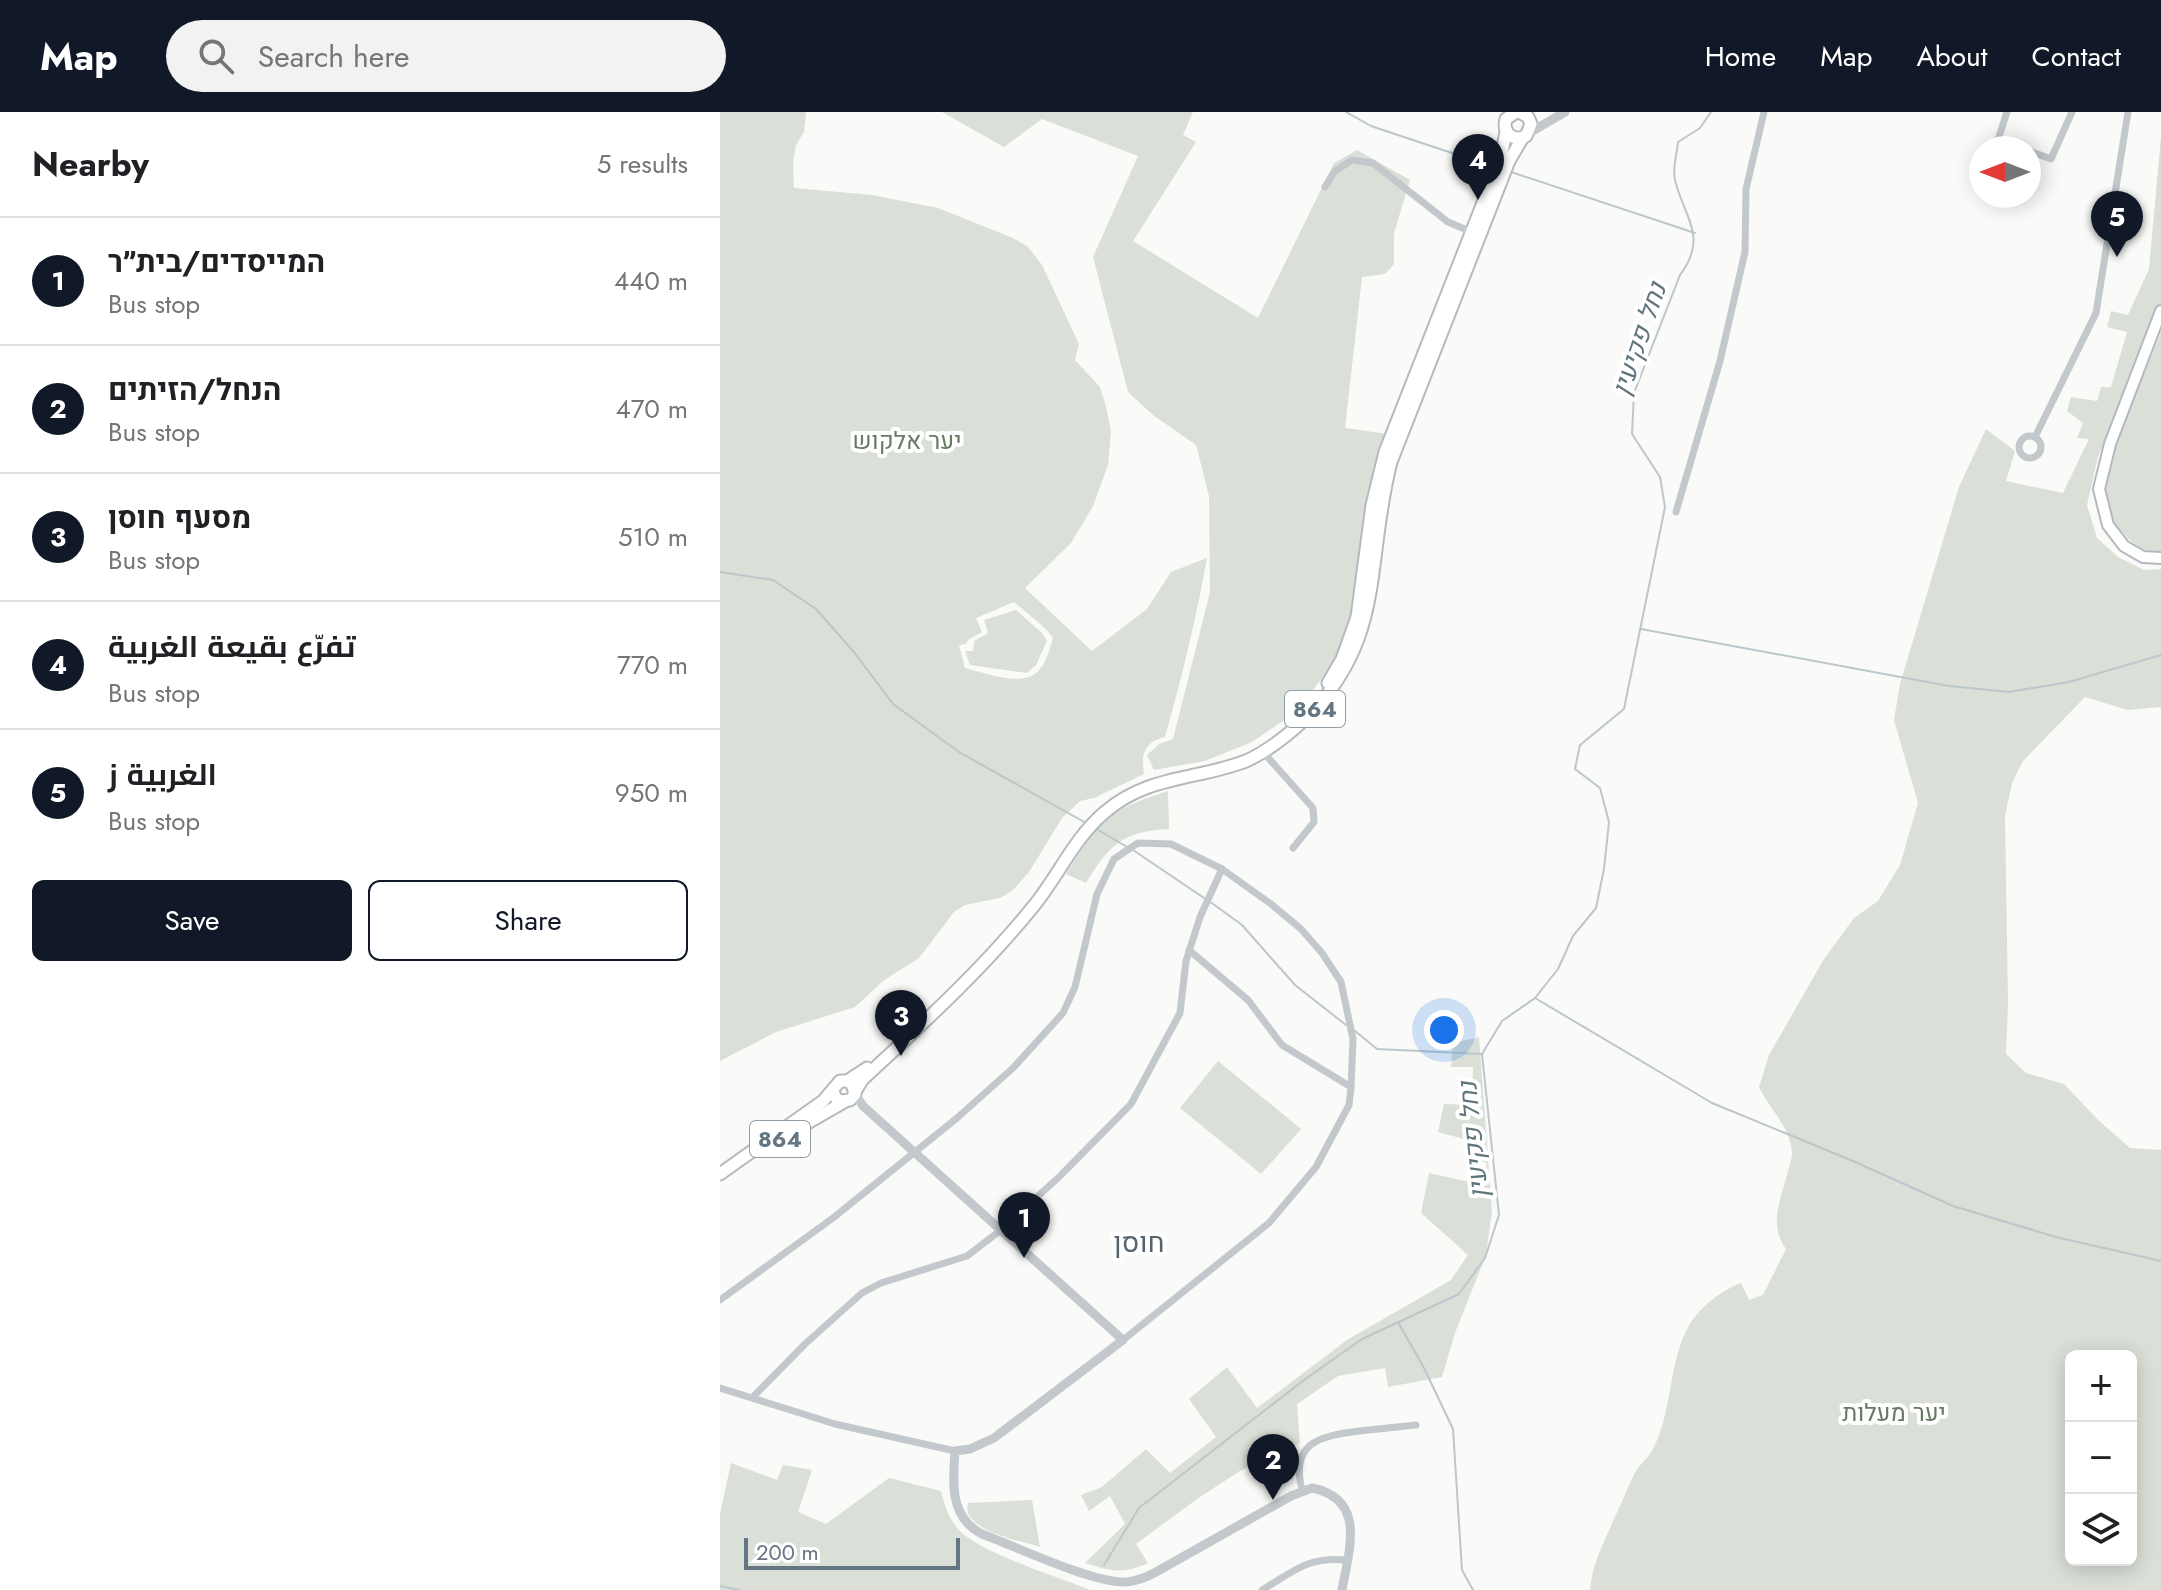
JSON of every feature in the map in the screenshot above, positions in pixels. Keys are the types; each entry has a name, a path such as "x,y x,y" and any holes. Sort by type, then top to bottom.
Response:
{"main road":[{"path":"1519,113 1531,124 1526,135 1513,137 1506,132 1505,123 1519,113"},
{"name":"864","path":"847,1081 874,1061 950,990 1032,899 1072,837 1099,809 1120,794 1162,775 1224,761 1257,748 1291,723 1325,687 1342,659 1357,617 1372,505 1385,452 1501,157 1506,132"},
{"name":"864","path":"720,1181 763,1149 850,1097 862,1080 935,1014 1027,915 1077,841 1104,812 1149,786 1234,765 1263,752 1316,708 1338,681 1353,656 1366,617 1381,507 1391,462 1509,161 1526,135"},
{"path":"2161,311 2110,444 2099,489 2108,525 2124,546 2143,557 2161,558"},
{"path":"847,1081 852,1084 850,1097 837,1099 833,1090 837,1083 847,1081"},
{"name":"864","path":"720,1174 823,1101 833,1090"}],"street":[{"path":"1526,135 1565,112"},
{"path":"1676,512 1720,361 1745,252 1746,189 1764,112"},
{"path":"1999,136 2007,112"},
{"path":"2041,155 2051,159 2072,112"},
{"path":"2035,437 2096,313 2128,112"},
{"path":"1519,113 1538,121 1548,120"},
{"path":"1325,187 1335,171 1352,160 1373,163 1448,222 1472,232 1478,232 1485,223"},
{"path":"1263,752 1313,808 1314,822 1293,848"},
{"path":"720,1300 833,1218 1013,1068 1063,1013 1075,987 1097,894 1114,859 1138,843 1171,844 1222,869 1301,929 1341,982 1353,1039 1349,1105 1316,1167 1269,1223 994,1438 980,1446 955,1451 835,1424 720,1388"},
{"path":"753,1397 805,1344 862,1293 881,1283 967,1256 1001,1230 1131,1104 1180,1013 1189,950 1222,869"},
{"path":"1189,950 1248,1000 1282,1045 1351,1087"},
{"path":"850,1097 1123,1340"},
{"path":"1302,1490 1300,1461 1316,1440 1331,1434 1416,1425"},
{"path":"955,1451 954,1498 962,1516 974,1530 1115,1581 1146,1578 1302,1490 1323,1490 1338,1498 1345,1507 1350,1525 1342,1590"},
{"path":"1262,1590 1310,1562 1328,1558 1347,1560"}],"green space":[{"name":"יער אלקוש","path":"720,112 806,112 804,132 796,145 793,163 794,188 872,195 938,208 1028,247 1042,265 1079,344 1075,360 1100,387 1111,431 1108,465 1093,506 1071,543 1025,588 1092,651 1147,609 1171,572 1207,558 1165,737 1148,746 1143,760 1144,774 1094,798 1080,801 1062,818 1029,872 1013,890 1000,898 965,905 954,912 919,958 883,981 855,1007 776,1032 720,1061","holes":["1014,602 1053,638 1045,662 1033,675 1005,678 965,668 959,645 966,644 982,632 976,618"]},
{"path":"942,112 1193,112 1183,135 1196,142 1133,241 1258,318 1334,163 1357,150 1410,180 1394,233 1394,264 1385,274 1362,277 1345,428 1388,434 1352,624 1336,660 1296,712 1252,742 1205,761 1154,770 1147,755 1159,744 1173,739 1210,592 1209,496 1196,445 1153,415 1128,392 1093,257 1138,156 1042,119 1004,147"},
{"name":"יער מעלות","path":"2161,137 2161,302 2098,457 2087,505 2097,538 2118,557 2144,570 2161,569 2161,707 2128,710 2085,697 2023,761 2012,783 2005,816 2006,1054 2026,1073 2064,1084 2130,1148 2161,1150 2161,1590 1590,1590 1596,1563 1613,1521 1636,1471 1652,1450 1660,1432 1678,1353 1690,1324 1712,1300 1741,1283 1749,1300 1763,1295 1786,1249 1777,1221 1792,1153 1784,1126 1759,1087 1769,1055 1824,959 1854,918 1878,901 1900,865 1918,803 1894,720 1900,684 1959,487 1986,429 2015,451 2006,481 2063,493 2089,439 2077,438 2083,423 2067,411 2071,397 2097,401 2101,387 2111,387 2127,332 2107,327 2111,311 2128,315 2149,269"},
{"path":"2161,332 2161,551 2155,551 2136,545 2121,530 2110,511 2106,495 2119,438"},
{"path":"1016,610 1047,641 1036,665 1027,673 970,665 965,651 973,651 974,641 988,633 984,620"},
{"path":"1168,791 1169,829 1140,833 1119,842 1102,859 1086,883 1066,874 1106,820 1131,805"},
{"path":"1479,1037 1492,1211 1486,1255 1455,1333 1442,1377 1388,1387 1385,1368 1338,1376 1297,1404 1300,1443 1240,1471 1136,1544 1148,1563 1116,1570 1085,1563 1125,1524 1110,1496 1089,1511 1081,1495 1102,1487 1146,1449 1170,1473 1216,1437 1189,1399 1227,1367 1257,1408 1347,1340 1451,1280 1468,1255 1421,1213 1429,1173 1483,1185 1487,1163 1482,1161 1486,1145 1438,1132 1444,1104 1472,1105 1473,1067 1451,1067 1453,1043"},
{"path":"1218,1061 1301,1129 1261,1174 1180,1108"},
{"path":"731,1463 777,1480 783,1465 812,1470 798,1512 826,1524 889,1478 941,1491 952,1521 969,1539 1002,1556 1090,1590 720,1590 720,1514"},
{"path":"1032,1500 1040,1547 994,1533 973,1520 968,1512 968,1503"}],"waterway":[{"path":"1346,112 1371,126 1491,166"},
{"name":"נחל פקיעין","path":"1104,1565 1139,1508 1362,1339 1459,1294 1485,1258 1499,1215 1482,1054 1502,1021 1535,998 1558,969 1573,936 1596,908 1609,822 1600,788 1575,769 1580,745 1624,709 1665,507 1660,477 1632,434 1634,393 1693,249 1692,227 1674,176 1678,142 1700,128 1711,112"},
{"path":"1508,171 1695,233"},
{"path":"720,572 773,580 816,609 854,652 893,704 959,752 1086,823"},
{"path":"1641,629 1949,686 2009,692 2069,682 2161,655"},
{"path":"1095,828 1127,847"},
{"path":"1133,850 1204,898"},
{"path":"1209,901 1242,925 1295,985 1346,1025"},
{"path":"1535,998 1712,1103 1953,1206 2056,1237 2161,1261"},
{"path":"1355,1031 1377,1049 1482,1054"},
{"path":"1399,1324 1453,1429 1462,1570 1473,1590"},
{"name":"נחל פקיעין","path":"720,1586 739,1590"}],"place":[{"name":"تفرّع بقيعة الغربية","path":"1478,200"},
{"name":"الغربية ز","path":"2117,257"},
{"name":"מסעף חוסן","path":"901,1056"},
{"name":"המייסדים/בית״ר","path":"1024,1258"},
{"name":"הנחל/הזיתים","path":"1273,1500"}],"district":[{"name":"חוסן","path":"1139,1242"}]}
